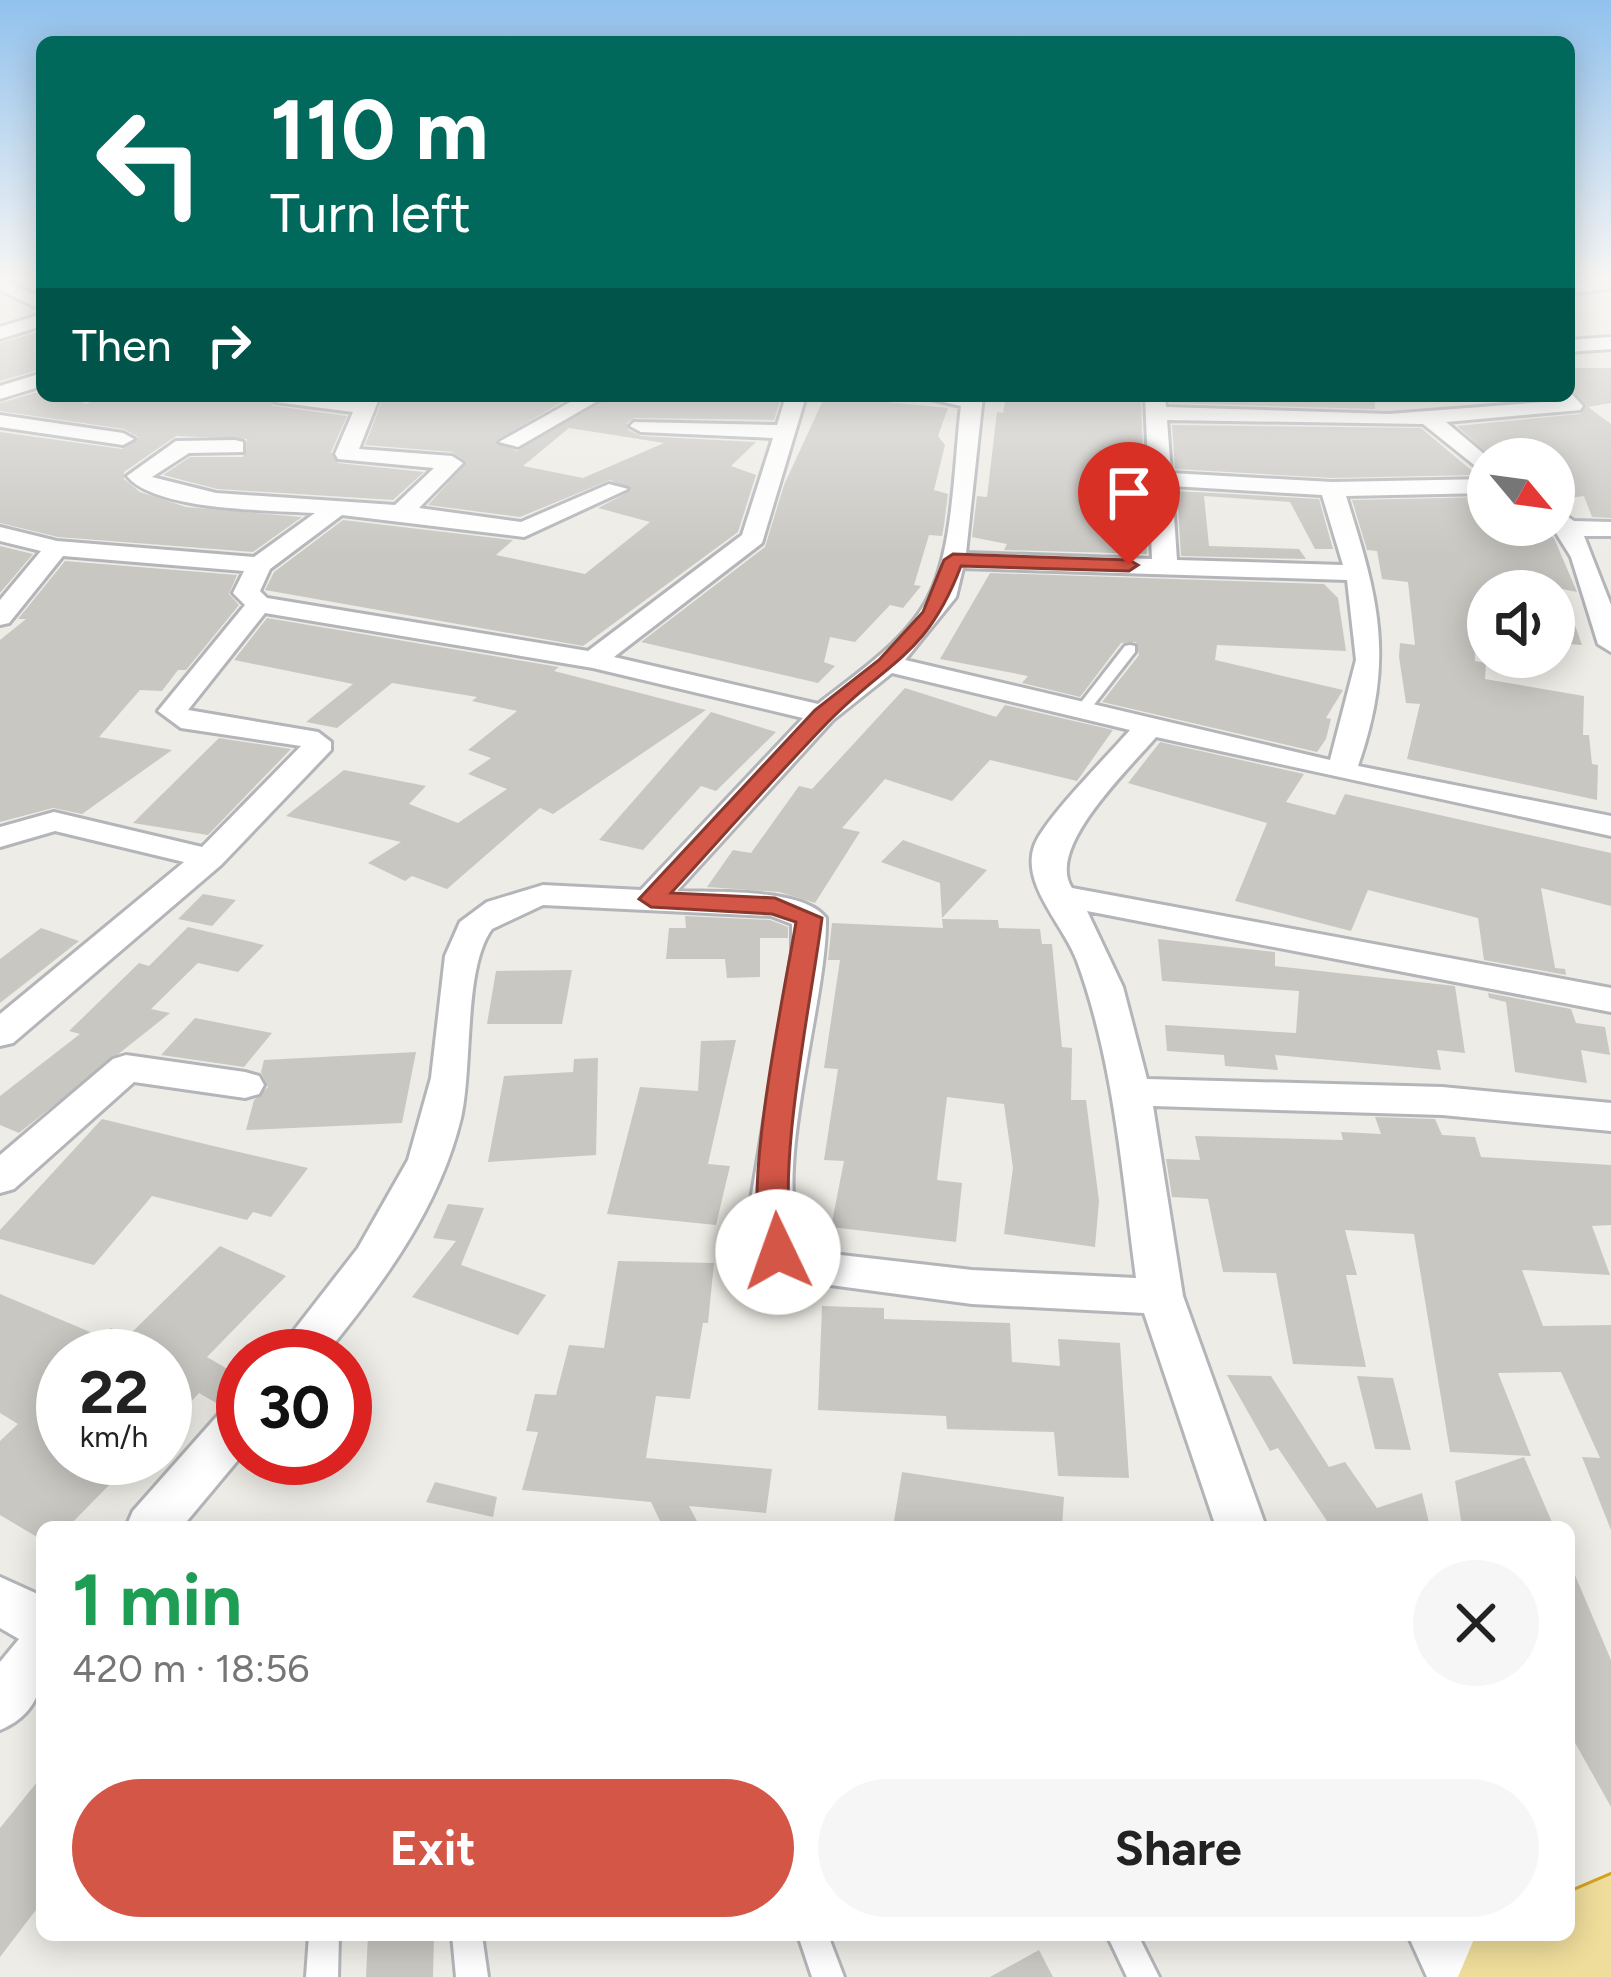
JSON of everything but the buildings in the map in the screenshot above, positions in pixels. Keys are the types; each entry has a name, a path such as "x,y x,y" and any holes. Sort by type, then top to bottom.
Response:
{"highway":[{"path":"1512,1977 1611,1928"}],"street":[{"path":"0,393 36,382"},
{"path":"366,402 346,454 452,463 401,512"},
{"path":"509,442 585,402"},
{"path":"593,660 753,538 794,402"},
{"path":"651,899 823,714 887,664 943,597 953,560 973,402"},
{"path":"1165,566 1156,404 1430,419 1573,406 1569,402"},
{"path":"1430,419 1467,451"},
{"path":"0,421 123,439"},
{"path":"641,426 783,432"},
{"path":"235,447 184,446 138,476 145,483 216,500 333,512 401,512 534,529 617,489"},
{"path":"1162,479 1332,489 1467,486"},
{"path":"1332,489 1358,573 1374,650 1363,716 1341,772"},
{"path":"333,512 259,565 246,593 259,604 593,660 823,714"},
{"path":"1575,524 1611,530"},
{"path":"0,534 57,548 259,565"},
{"path":"1572,546 1611,644"},
{"path":"0,617 57,548"},
{"path":"953,560 1358,573"},
{"path":"0,1034 209,858 316,750 316,742 308,738 182,719 172,711 259,604"},
{"path":"887,664 1341,772 1611,826"},
{"path":"1148,727 1051,845 1048,877 1085,934 1105,987 1131,1092 1161,1296 1239,1521"},
{"path":"0,837 55,821 209,858"},
{"path":"320,1329 380,1259 415,1200 445,1106 468,937 488,915 515,901 543,896 775,906 809,918 780,1120 772,1227 778,1252 793,1266 972,1287 1161,1296"},
{"path":"1060,896 1611,1000"},
{"path":"2,1170 126,1067 245,1085"},
{"path":"1131,1092 1442,1101 1611,1117"},
{"path":"156,1521 216,1451"},
{"path":"0,1601 36,1621"},
{"path":"0,1702 36,1660"},
{"path":"1441,1941 1460,1977"}],"lane":[{"path":"1084,708 1130,649"},
{"path":"322,1977 324,1941"},
{"path":"468,1941 472,1977"},
{"path":"816,1941 828,1977"},
{"path":"1125,1941 1143,1977"}],"route":[{"path":"778,1252 772,1227 780,1120 809,918 775,906 651,899 823,714 887,664 932,614 943,597 953,560 1129,565"}]}
